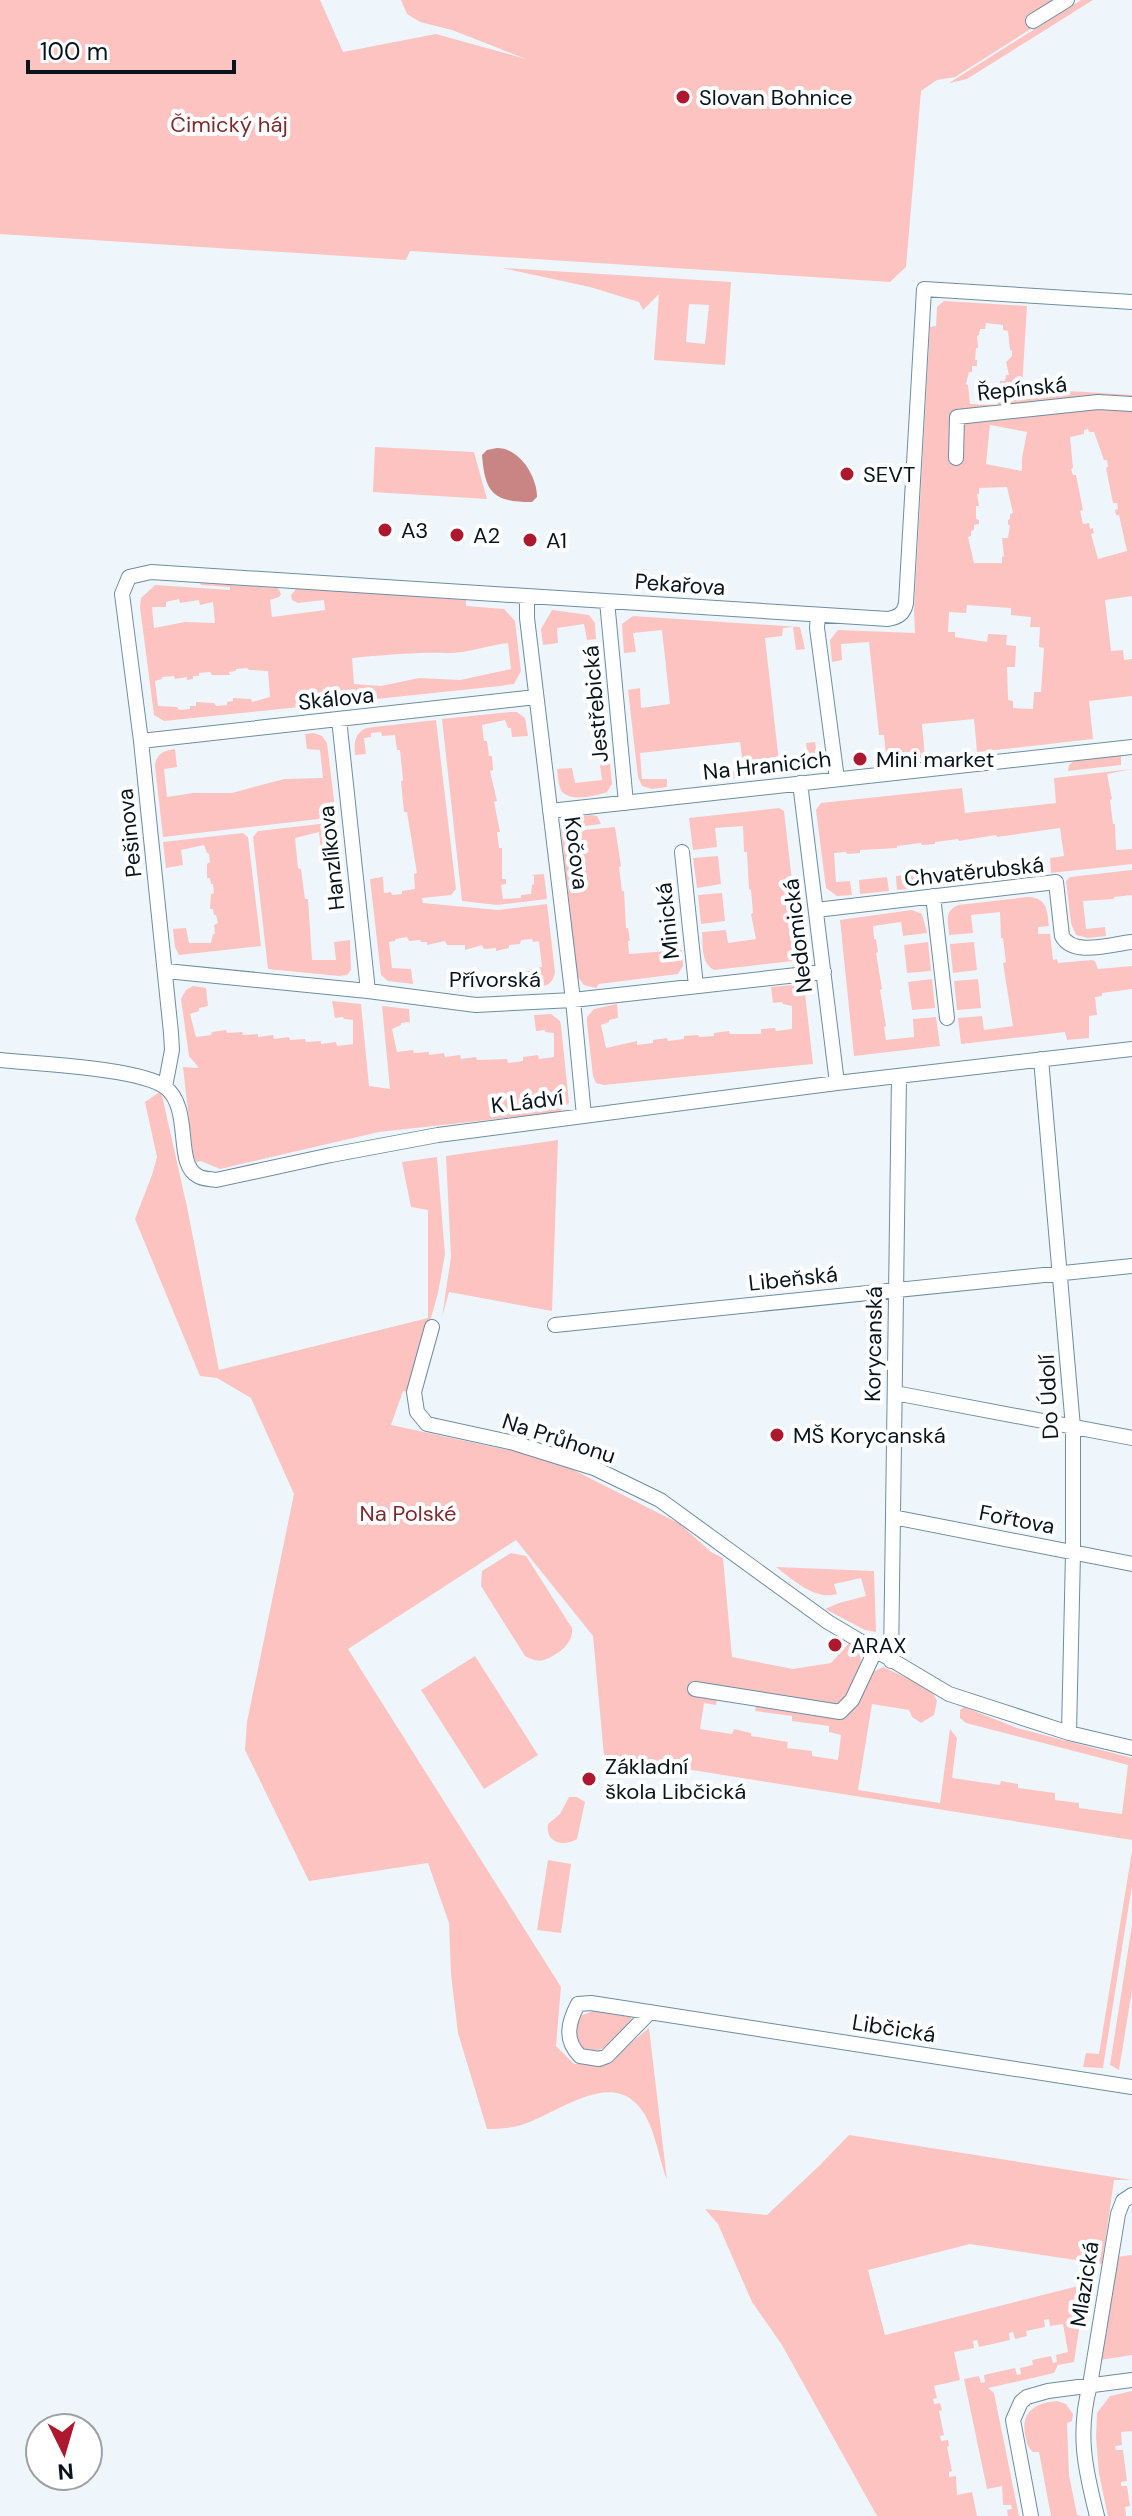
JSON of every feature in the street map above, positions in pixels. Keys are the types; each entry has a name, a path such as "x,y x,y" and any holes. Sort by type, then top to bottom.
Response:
{"street":[{"path":"1033,21 1067,0"},
{"name":"Pekařova","path":"129,577 151,572 888,619 902,613 905,608 924,289 1132,302"},
{"name":"Řepínská","path":"956,458 957,417 1098,402 1132,404"},
{"name":"Pešinova","path":"129,577 122,594 141,741 172,1050 165,1087"},
{"name":"Kočova","path":"527,596 584,1116"},
{"name":"Jestřebická","path":"607,601 626,803"},
{"path":"818,615 817,628 837,779"},
{"name":"Skálova","path":"141,741 536,697"},
{"name":"Hanzlíkova","path":"339,719 368,991"},
{"name":"Na Hranicích","path":"550,811 1132,747"},
{"name":"Nedomická","path":"800,783 837,1083"},
{"name":"Minická","path":"682,852 696,986"},
{"name":"Chvatěrubská","path":"816,910 1056,882 1062,936 1066,944 1074,949 1132,942"},
{"path":"933,896 947,1018"},
{"name":"Přívorská","path":"166,971 476,1005 573,1000 824,972"},
{"name":"K Ládví","path":"165,1087 181,1110 187,1167 197,1176 216,1180 438,1135 837,1083 1132,1049"},
{"name":"Do Údolí","path":"1041,1059 1073,1427 1069,1733"},
{"path":"0,1060 119,1072 149,1079 165,1087"},
{"name":"Korycanská","path":"891,1661 899,1076"},
{"name":"Libeňská","path":"555,1325 1132,1266"},
{"name":"Na Průhonu","path":"432,1327 414,1392 415,1407 422,1421 436,1427 514,1443 594,1468 660,1500 802,1604 949,1694 1069,1733 1132,1748"},
{"path":"895,1393 1132,1438"},
{"name":"Fořtova","path":"893,1517 1132,1564"},
{"path":"695,1689 840,1712 852,1700 875,1651"},
{"name":"Libčická","path":"650,2012 607,2056 599,2059 580,2056 570,2043 570,2020 578,2004 591,2003 650,2012 1132,2087"},
{"name":"Mlazická","path":"1097,2516 1082,2444 1083,2410 1090,2385 1118,2214 1123,2201 1132,2195"},
{"path":"1031,2516 1013,2420 1021,2402 1038,2393 1132,2380"}],"green space":[{"name":"Čimický háj","path":"0,0 320,0 343,52 436,34 526,59 452,30 420,22 407,14 401,0 1057,0 1028,18 1032,28 955,77 937,80 921,91 906,267 890,282 410,251 406,260 0,234"},
{"path":"1081,0 1093,0 967,79 949,83"},
{"path":"502,268 731,282 725,365 654,360 659,294 643,310 639,302 590,287","holes":["689,304 709,305 705,344 686,342"]},
{"path":"944,301 1027,306 1022,388 1132,395 1132,596 1105,600 1111,651 1123,650 1124,660 1132,659 1132,696 1089,701 1093,739 977,752 974,719 922,724 925,757 897,761 896,753 886,754 884,735 879,735 869,642 841,644 842,660 832,662 830,640 838,630 915,633 930,327 936,326 937,307","holes":["986,323 1003,325 1003,330 1008,331 1012,351 1006,362 1009,375 1006,375 1005,381 1000,381 1001,399 998,399 998,405 970,404 966,384 972,366 977,366 977,336 980,329 985,329","990,425 1027,432 1022,471 986,464","1084,430 1094,432 1104,460 1107,460 1113,503 1117,503 1116,515 1119,515 1127,551 1098,559 1091,534 1094,533 1093,528 1090,529 1089,523 1083,524 1076,475 1071,469 1070,437 1084,434","1007,487 1013,513 1008,520 1008,538 1002,538 1002,563 974,563 968,537 974,525 979,524 976,519 979,488","967,605 1011,608 1011,615 1031,617 1030,627 1040,627 1039,647 1044,648 1041,692 1034,692 1033,709 1013,708 1013,701 1008,700 1007,667 1015,667 1016,646 1006,645 1007,635 988,634 987,642 955,637 955,632 948,632 949,612 966,613"]},
{"path":"375,447 474,452 487,499 373,492"},
{"path":"155,585 230,590 230,587 201,585 278,588 279,597 270,600 272,617 325,610 324,600 298,603 292,600 291,595 297,588 466,600 466,606 504,609 515,621 521,671 514,684 500,686 164,721 154,715 141,598","holes":["179,599 180,603 199,600 200,605 213,602 215,623 185,622 154,628 152,607 166,607 166,602","508,643 511,669 460,680 419,678 381,686 354,684 352,658 471,650","236,669 268,671 270,697 252,702 251,699 233,698 227,705 216,706 214,703 196,702 196,706 190,706 190,709 179,710 177,707 158,706 155,681 162,677 187,677 187,680 199,676 199,673 230,675 229,672"]},
{"path":"552,610 589,615 595,623 596,639 587,640 584,624 557,628 558,643 543,645 541,629"},
{"path":"633,616 800,627 805,649 796,650 793,627 783,628 782,636 765,638 779,762 808,759 806,743 815,742 817,759 814,766 808,771 729,779 728,772 744,770 740,742 640,753 642,779 667,779 667,787 652,789 642,786 638,777 628,690 640,688 641,708 670,704 662,630 633,633 636,652 624,653 622,624"},
{"path":"517,712 525,718 528,736 512,737 511,728 505,720 482,725 484,741 487,741 489,756 492,756 493,770 490,771 497,801 494,802 500,832 497,832 499,848 502,848 502,879 506,879 506,884 501,885 503,899 531,894 534,876 531,875 544,874 547,899 497,905 462,901 442,719"},
{"path":"436,720 456,889 451,895 422,898 423,903 498,910 547,904 555,972 545,986 526,989 524,972 542,967 539,941 533,942 532,939 521,940 520,944 496,951 496,948 484,949 482,945 465,950 465,945 447,945 445,941 427,945 427,942 420,940 409,941 407,937 396,939 389,942 392,968 411,969 413,984 388,981 381,975 370,879 383,877 384,893 402,894 402,891 415,889 414,874 417,873 407,812 404,812 400,750 397,750 395,735 371,733 371,737 364,738 366,754 355,755 356,740 366,728"},
{"path":"305,734 322,736 327,743 336,817 163,837 155,766 161,753 175,749 177,767 164,769 167,797 232,793 284,779 323,778 320,750 307,749"},
{"path":"1121,755 1121,765 1068,771 1075,760"},
{"path":"610,764 612,784 607,792 576,797 561,790 557,769 572,768 575,783 602,780 600,765"},
{"path":"1132,769 1107,774 1116,850 1132,849 1132,864 1051,873 1050,858 1064,856 1060,828 860,850 860,853 834,853 836,882 850,881 852,895 837,896 826,888 816,810 821,803 962,788 965,813 1056,803 1054,778"},
{"path":"779,808 784,811 801,960 714,970 705,959 702,932 726,930 728,943 756,939 743,826 715,828 717,847 693,850 689,818"},
{"path":"597,816 601,824 584,826 584,830 615,827 630,941 629,954 682,950 683,966 678,974 599,984 596,988 584,985 577,976 561,830 570,818"},
{"path":"337,822 340,848 321,850 319,832 295,838 298,868 301,869 305,899 308,899 312,960 336,960 334,942 350,940 351,970 347,975 339,976 268,969 253,837 258,831"},
{"path":"243,833 248,837 261,946 179,955 173,929 186,928 189,943 211,943 215,934 214,925 218,923 213,909 210,909 211,894 214,893 213,884 207,878 209,854 204,845 181,850 183,865 166,868 163,842"},
{"path":"718,856 721,884 697,888 693,858"},
{"path":"1042,859 1043,874 1014,877 1014,862"},
{"path":"1005,863 1006,878 976,881 976,867"},
{"path":"967,868 968,882 939,885 939,871"},
{"path":"1132,870 1132,895 1083,901 1086,929 1105,927 1106,936 1088,938 1076,935 1071,923 1066,881 1070,877"},
{"path":"930,872 931,886 897,890 896,876"},
{"path":"887,877 889,891 860,894 859,880"},
{"path":"722,893 725,921 701,924 698,895"},
{"path":"1028,897 1039,900 1045,906 1049,926 1038,927 1038,934 1050,934 1053,960 1057,959 1058,963 1092,960 1098,969 1132,966 1132,989 1102,993 1102,996 1095,997 1097,1015 1089,1016 1089,1038 1067,1040 1065,1032 961,1044 958,1018 982,1016 984,1030 1013,1026 1003,963 1006,962 1000,912 971,915 973,933 949,935 949,914 958,905"},
{"path":"912,910 922,914 927,933 903,936 901,922 873,926 886,1040 914,1037 913,1019 936,1017 940,1046 854,1056 840,920"},
{"path":"928,942 931,971 907,973 904,945"},
{"path":"974,942 977,970 953,973 950,944"},
{"path":"932,979 935,1008 912,1010 908,982"},
{"path":"978,979 981,1008 957,1010 954,981"},
{"path":"804,984 813,1064 604,1085 596,1083 587,1023 587,1017 594,1009 617,1004 618,1018 601,1025 606,1048 637,1041 637,1045 667,1038 668,1041 684,1039 684,1036 714,1036 714,1033 729,1031 730,1034 761,1034 761,1029 792,1029 792,1006 773,1003 771,987"},
{"path":"193,986 206,988 208,1006 190,1014 196,1037 226,1030 227,1033 242,1032 243,1035 258,1034 258,1037 273,1035 274,1039 289,1037 290,1040 305,1039 306,1042 321,1041 321,1044 336,1042 337,1046 353,1044 353,1020 335,1018 332,1001 361,1004 369,1086 390,1089 382,1006 409,1009 410,1024 401,1023 392,1029 397,1052 413,1050 414,1053 429,1052 429,1055 444,1053 445,1057 460,1055 461,1059 507,1059 508,1063 538,1055 539,1059 554,1057 554,1033 536,1031 534,1015 551,1014 560,1021 569,1103 559,1112 379,1132 220,1169 196,1162 183,1067 199,1068 189,1056 181,999 186,990"},
{"name":"Na Polské","path":"161,1091 219,1370 428,1318 428,1210 411,1207 402,1162 437,1157 445,1254 438,1293 410,1392 403,1391 391,1425 554,1460 680,1524 711,1552 723,1558 732,1657 793,1669 831,1663 851,1641 860,1648 861,1666 873,1672 883,1667 931,1689 937,1701 934,1715 921,1723 912,1717 909,1710 872,1704 858,1790 940,1803 950,1729 957,1738 952,1778 1000,1785 1001,1781 1018,1784 1018,1788 1055,1793 1055,1800 1079,1803 1079,1808 1122,1814 1128,1765 966,1723 960,1718 960,1710 964,1707 1017,1728 1132,1758 1132,1840 604,1756 593,1636 516,1540 348,1649 561,1987 556,2046 574,2064 605,2064 649,2028 667,2180 645,2115 633,2100 619,2093 604,2092 588,2096 524,2124 487,2129 458,2033 449,1923 428,1863 309,1881 245,1750 247,1722 294,1494 251,1398 217,1378 200,1376 135,1219 157,1157 145,1102","holes":["717,1699 756,1705 755,1711 792,1716 792,1721 829,1726 829,1732 841,1735 838,1760 812,1756 812,1751 787,1748 788,1742 751,1736 751,1733 734,1729 732,1734 700,1729 704,1703 716,1705"]},
{"path":"558,1140 552,1311 449,1292 442,1317 451,1257 446,1156"},
{"path":"511,1553 526,1556 572,1628 564,1648 544,1660 525,1656 481,1586 482,1571"},
{"path":"776,1567 874,1571 876,1632 865,1630 825,1609 866,1596 861,1578 834,1584 837,1594 820,1594 804,1588"},
{"path":"475,1656 538,1755 484,1789 421,1690"},
{"path":"569,1797 585,1802 577,1839 556,1842 549,1835 548,1824 560,1814"},
{"path":"1132,1851 1132,1885 1103,2068 1083,2067 1086,2053 1099,2054"},
{"path":"548,1860 571,1864 561,1933 537,1930"},
{"path":"1132,1925 1132,1990 1119,2070 1110,2065"},
{"path":"593,2011 633,2020 603,2049 587,2050 579,2046 574,2027 580,2016"},
{"path":"849,2135 1132,2180 1114,2180 1102,2264 970,2244 868,2270 885,2335 1086,2284 1074,2362 1058,2365 1054,2373 988,2388 994,2393 1019,2516 1008,2516 1007,2510 1012,2509 1011,2505 1003,2505 1002,2486 987,2489 964,2379 979,2376 981,2383 985,2382 984,2375 1015,2368 1017,2375 1021,2374 1020,2368 1033,2365 1032,2360 1051,2356 1053,2363 1057,2362 1056,2355 1068,2352 1063,2324 1050,2326 1049,2319 1044,2320 1045,2327 1026,2331 1027,2336 1015,2339 1013,2332 1009,2333 1010,2340 979,2347 977,2340 973,2341 974,2348 954,2352 960,2380 934,2386 937,2398 933,2399 934,2404 940,2403 942,2410 939,2411 944,2435 940,2436 941,2441 948,2440 949,2446 952,2471 949,2477 956,2476 957,2495 972,2492 977,2516 877,2516 782,2345 752,2302 718,2224 705,2209 767,2215"},
{"path":"1132,2255 1132,2355 1100,2360 1116,2257"},
{"path":"1132,2391 1132,2431 1121,2432 1122,2445 1115,2446 1116,2450 1123,2450 1127,2481 1121,2482 1121,2486 1127,2486 1130,2506 1125,2507 1126,2516 1108,2516 1099,2474 1097,2413 1110,2396"},
{"path":"1057,2401 1066,2404 1073,2414 1072,2421 1067,2423 1069,2475 1077,2515 1083,2516 1051,2516 1039,2452 1033,2452 1026,2440 1024,2426 1028,2414 1037,2406"}],"shaded area":[{"path":"497,448 513,453 526,465 536,489 537,497 532,502 508,500 489,487 482,455 487,450"}],"place":[{"name":"Slovan Bohnice","path":"683,97"},
{"name":"SEVT","path":"847,474"},
{"name":"A3","path":"385,530"},
{"name":"A2","path":"457,535"},
{"name":"A1","path":"530,540"},
{"name":"Mini market","path":"860,759"},
{"name":"MŠ Korycanská","path":"777,1435"},
{"name":"ARAX","path":"835,1645"},
{"name":"Základní škola Libčická","path":"589,1779"}]}
